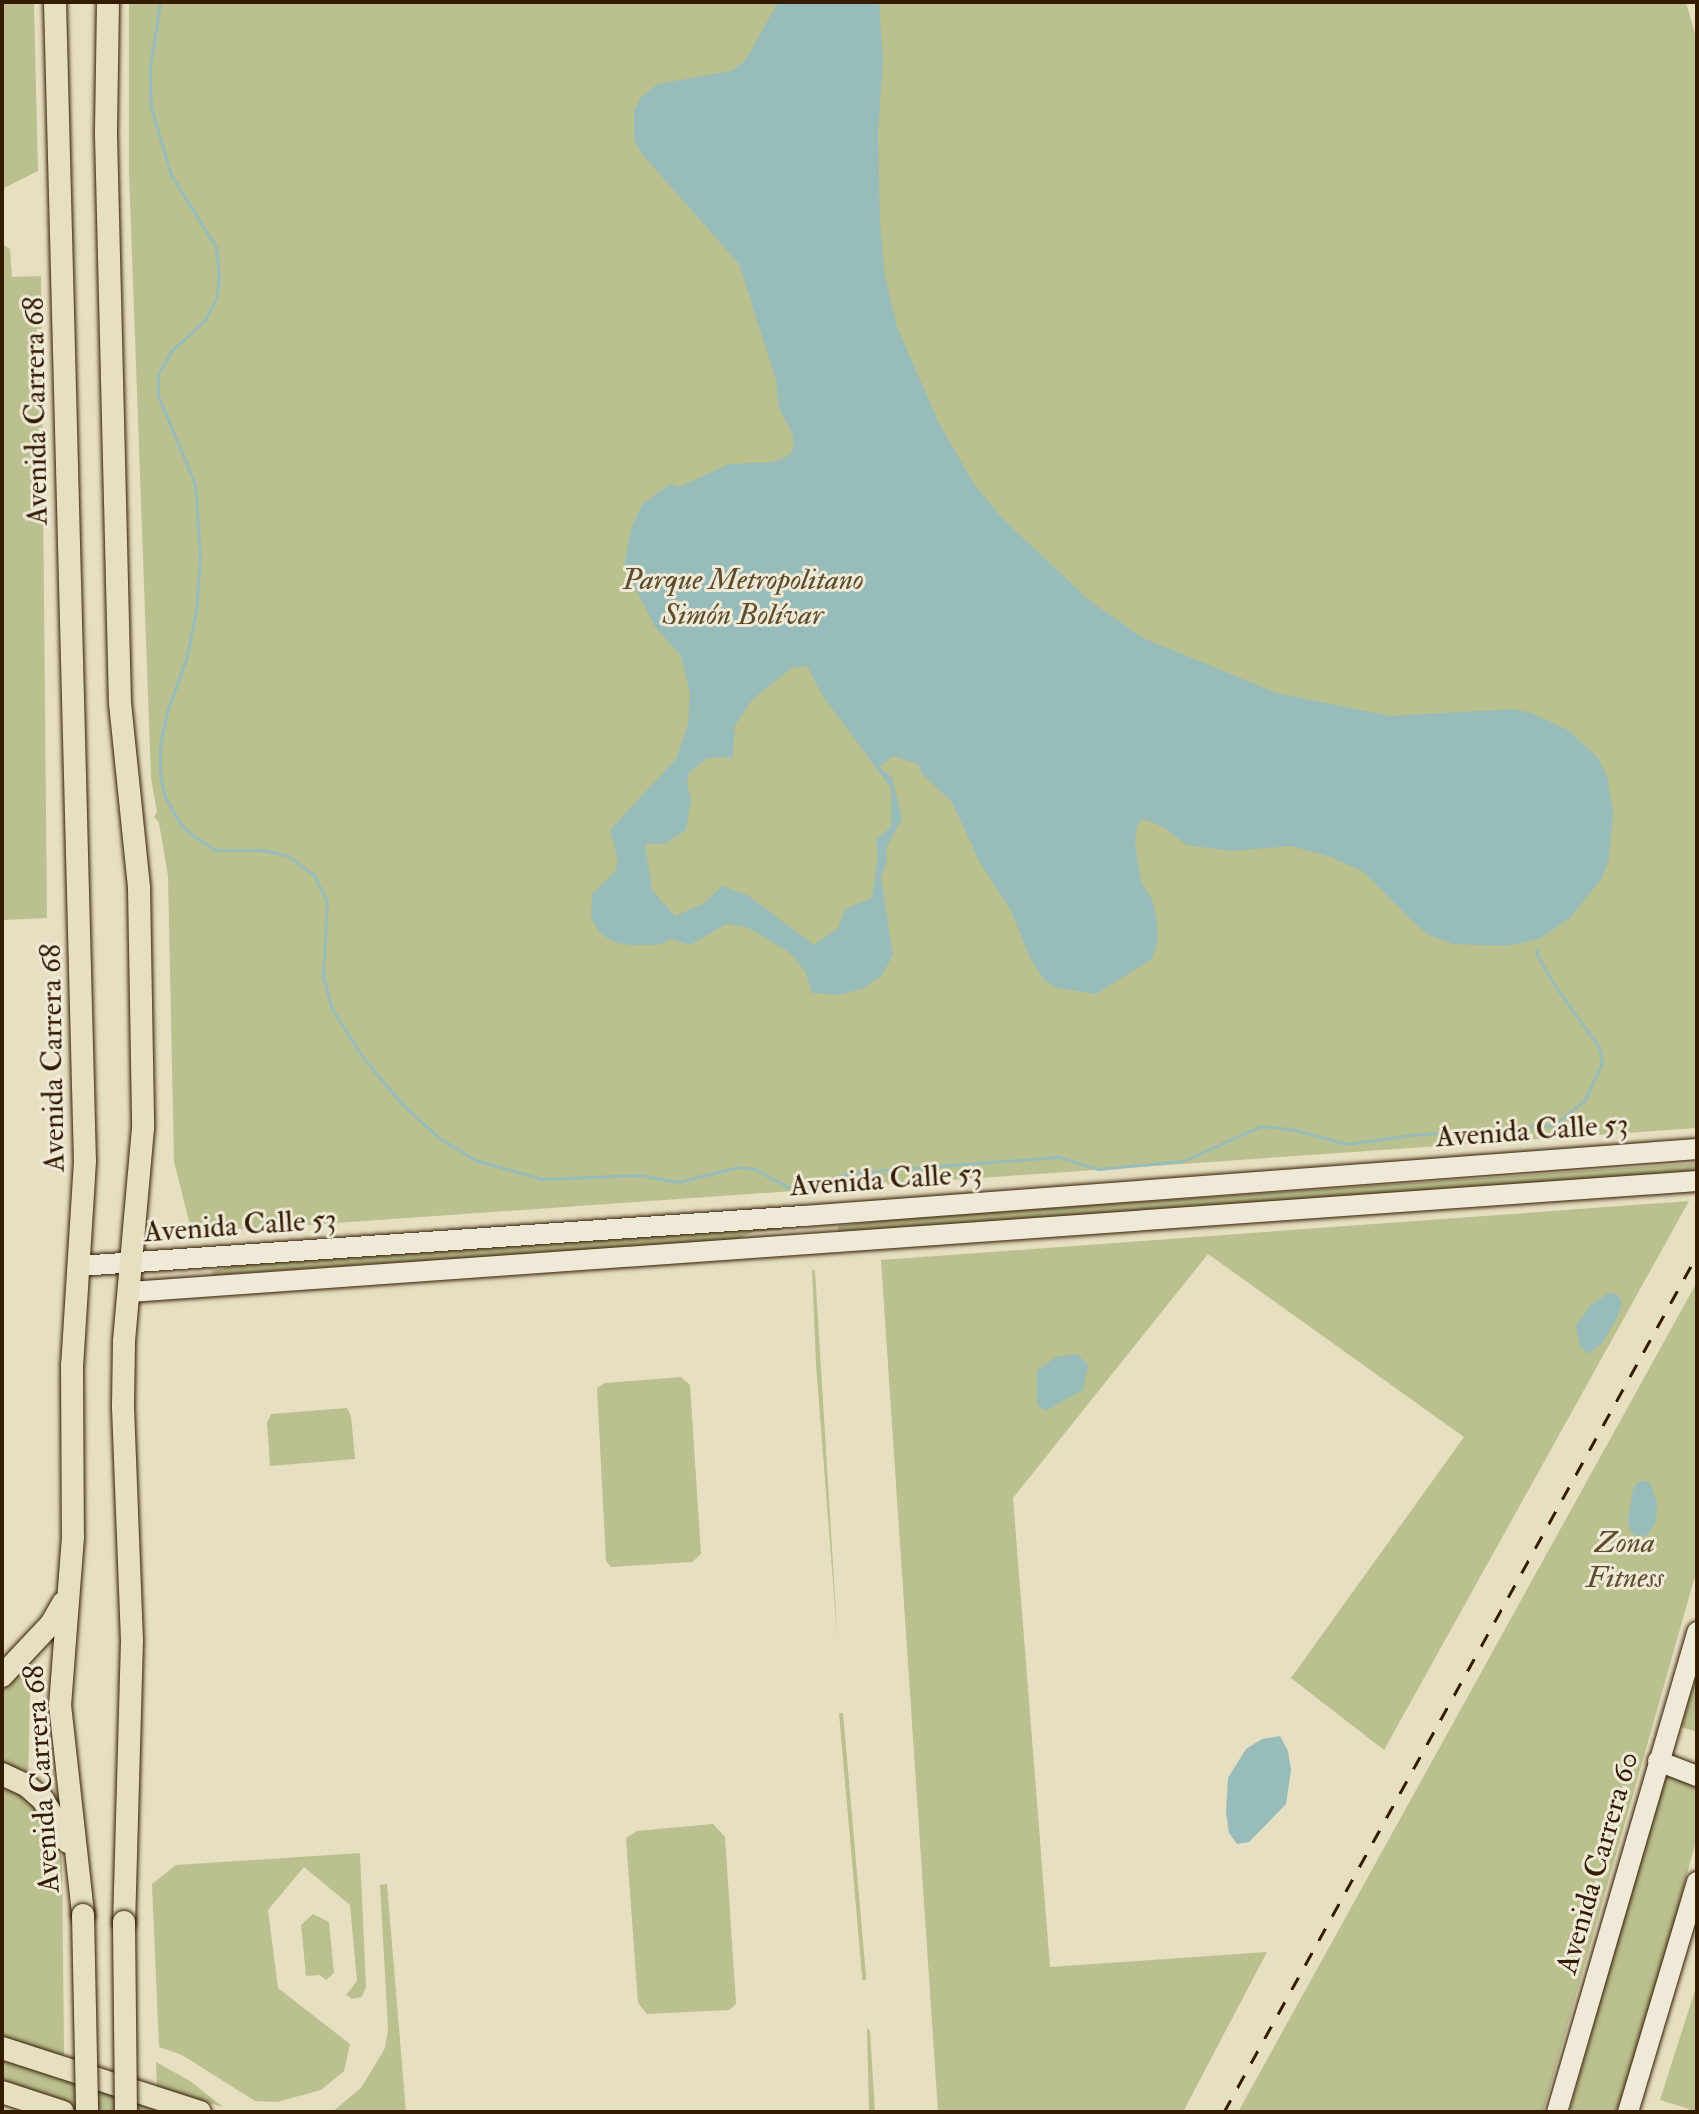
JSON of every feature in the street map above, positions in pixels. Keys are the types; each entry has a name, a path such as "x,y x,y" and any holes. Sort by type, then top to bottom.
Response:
{"main road":[{"name":"Avenida Carrera 68","path":"55,2 83,989 85,1161 72,1365 73,1537 60,1705 83,1915 87,2112"},
{"path":"108,2 106,135 120,703 139,888 142,1033 143,1152 123,1407 132,1668 124,1922 126,2112"},
{"name":"Avenida Calle 53","path":"79,1266 1697,1149"},
{"name":"Avenida Calle 53","path":"130,1292 1697,1181"},
{"path":"2,1676 51,1624 67,1594"},
{"name":"Avenida Carrera 60","path":"1557,2112 1697,1632"},
{"path":"1658,1761 1697,1776"},
{"path":"2,1774 26,1785 52,1810 63,1829 78,1876"},
{"path":"1628,2112 1697,1882"},
{"path":"2,2048 200,2112"},
{"path":"2,2092 63,2112"}],"green space":[{"path":"2,2 34,2 38,171 2,189"},
{"name":"Parque Metropolitano Simón Bolívar","path":"129,2 1686,2 1697,41 1697,1128 192,1233 174,1162 168,876 159,823 154,817 157,812 151,778 129,173"},
{"path":"2,244 10,249 12,277 41,276 47,918 2,920"},
{"path":"1697,1163 1697,1173 838,1233 838,1226 895,1219"},
{"path":"1689,1201 1384,1750 1291,1678 1464,1437 1208,1254 1013,1498 1050,1967 1267,1952 1183,2112 938,2112 881,1260"},
{"path":"781,1225 782,1230 753,1232 735,1240 213,1275 212,1271 242,1264"},
{"path":"812,1269 815,1271 838,1646 816,1364"},
{"name":"Zona Fitness","path":"1697,1282 1697,1569 1543,2112 1238,2112"},
{"path":"681,1377 690,1385 701,1554 692,1562 611,1567 606,1561 597,1388 605,1383"},
{"path":"347,1408 351,1416 355,1459 270,1466 267,1423 271,1414"},
{"path":"31,1658 28,1779 2,1767 2,1688"},
{"path":"1694,1682 1697,1682 1697,1732 1681,1727"},
{"path":"839,1713 843,1713 866,1980 862,1980"},
{"path":"1666,1770 1697,1780 1697,1836 1649,2020 1622,2112 1569,2112"},
{"path":"2,1784 23,1790 52,1820 62,1858 64,2055 55,2056 2,2037"},
{"path":"713,1824 725,1837 736,2004 729,2010 647,2014 638,2003 626,1838 637,1831"},
{"path":"360,1853 366,1987 362,1997 352,1999 346,1995 357,1981 350,1905 304,1867 268,1910 278,1988 350,2044 344,2071 321,2090 277,2102 255,2101 182,2055 159,2047 152,1884 176,1865"},
{"path":"387,1884 406,2112 332,2112 361,2088 385,2048 388,2029 380,1885"},
{"path":"313,1914 329,1922 334,1973 326,1980 320,1975 306,1976 301,1925"},
{"path":"1697,1984 1697,2112 1689,2112 1689,2109 1660,2100"},
{"path":"867,2028 870,2031 875,2112 869,2112"},
{"path":"2,2058 164,2112 86,2112 15,2089 2,2084"},
{"path":"156,2062 190,2081 223,2107 157,2090"}],"water":[{"path":"778,2 879,2 883,60 878,133 885,276 897,327 939,423 974,484 1002,518 1089,600 1143,638 1277,693 1390,716 1513,709 1531,713 1568,730 1598,758 1607,776 1613,812 1609,860 1602,878 1570,918 1539,939 1507,946 1453,944 1431,936 1416,925 1365,873 1331,857 1291,846 1231,851 1187,845 1163,827 1143,819 1137,826 1135,842 1141,882 1152,899 1157,921 1158,939 1152,959 1096,994 1057,988 1044,980 1029,956 1011,911 979,861 952,802 923,775 918,764 893,756 879,767 892,777 902,819 886,849 887,860 881,878 893,955 882,975 864,988 840,995 812,993 805,971 790,953 747,927 726,924 690,945 672,939 659,945 630,945 613,942 599,932 591,918 592,894 615,872 618,860 610,830 676,759 688,724 690,694 681,656 655,627 624,566 631,529 643,503 671,484 679,487 729,464 773,462 790,455 794,446 793,435 779,408 776,380 739,264 642,154 634,140 634,111 641,97 658,84 731,71 745,61","holes":["807,666 822,695 891,788 891,827 876,839 878,856 872,898 845,909 838,928 814,945 749,896 722,886 703,904 675,916 652,890 645,844 665,844 686,830 691,800 687,783 689,773 707,758 733,757 735,725 753,699 792,668"]},
{"path":"1610,1292 1619,1296 1622,1303 1617,1318 1602,1343 1589,1354 1580,1347 1576,1325 1591,1305"},
{"path":"1077,1354 1088,1365 1083,1390 1045,1411 1037,1404 1037,1370 1056,1357"},
{"path":"1649,1481 1657,1502 1656,1521 1648,1535 1636,1536 1630,1530 1628,1521 1633,1489 1638,1482"},
{"path":"1280,1736 1288,1751 1291,1770 1286,1804 1249,1842 1237,1844 1229,1833 1226,1812 1228,1778 1246,1749 1262,1739"}],"waterway":[{"path":"160,2 150,68 151,107 171,175 216,247 219,275 216,299 205,320 171,351 158,374 158,396 195,484 200,557 196,611 187,656 167,712 160,744 160,774 165,797 182,826 215,850 263,850 288,856 313,874 327,901 323,976 332,1009 364,1059 403,1105 439,1138 475,1160 542,1179 639,1175 678,1182 738,1167 755,1169 788,1187 805,1190 849,1173 1059,1157 1098,1169 1183,1161 1261,1126 1291,1129 1347,1144 1410,1135 1554,1125 1584,1101 1602,1063 1599,1047 1557,989 1536,953 1538,949"}],"railway":[{"path":"1224,2112 1697,1255"}]}
